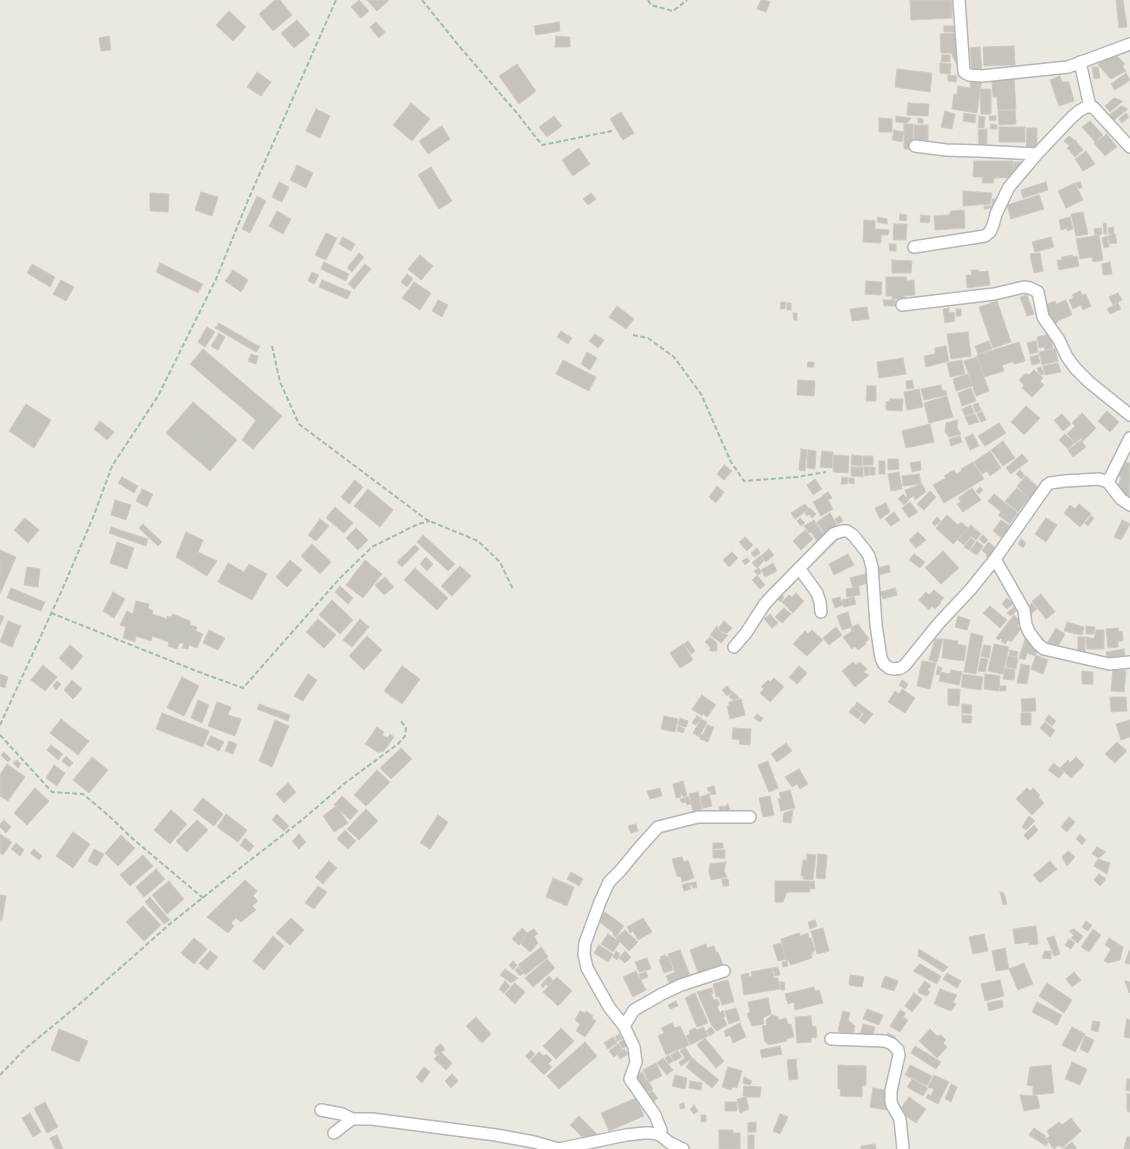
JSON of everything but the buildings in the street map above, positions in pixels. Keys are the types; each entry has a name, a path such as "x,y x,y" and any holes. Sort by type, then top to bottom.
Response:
{"street":[{"path":"959,0 964,72 969,75 982,76 1068,66 1130,44"},
{"path":"1080,62 1090,107"},
{"path":"914,247 985,236 990,232 1009,187 1071,118 1086,107 1093,108 1130,147"},
{"path":"915,146 946,150 1037,154"},
{"path":"902,305 994,294 1024,287 1030,288 1038,292 1043,317 1075,368 1089,382 1130,415"},
{"path":"1108,482 1130,438"},
{"path":"734,647 746,633 764,605 799,568 833,534 847,531 853,535 865,550 872,567 876,626 881,658 889,668 901,668 995,559 1041,492 1050,483 1099,479 1108,482 1121,499 1130,505"},
{"path":"995,559 1024,610 1029,632 1038,644 1044,648 1109,664 1130,662"},
{"path":"799,568 817,593 821,612"},
{"path":"660,1135 661,1130 658,1122 630,1079 636,1062 634,1047 624,1026 609,1007 587,968 585,943 609,882 620,872 658,827 698,817 750,817"},
{"path":"624,1026 634,1010 662,994 681,985 724,971"},
{"path":"831,1039 885,1041 892,1044 898,1050 899,1055 891,1092 891,1101 900,1119 903,1149"},
{"path":"321,1110 342,1114 352,1119 372,1119 496,1136 534,1142 559,1149 644,1133 660,1135 670,1143 683,1149"},
{"path":"334,1133 352,1119"}],"path":[{"path":"0,725 94,515 112,466 158,396 216,279 336,0"},
{"path":"422,0 542,145 612,131"},
{"path":"648,0 651,5 673,11 687,0"},
{"path":"634,335 648,338 674,358 701,394 731,462 744,481 797,477 826,472"},
{"path":"272,346 280,382 299,424 430,521 478,541 500,562 513,589"},
{"path":"51,613 244,688 340,578 372,547 418,524 430,521"},
{"path":"0,1075 25,1049 171,924 346,783 398,744 405,736 406,728 401,721"},
{"path":"0,735 52,792 83,794 203,898"}]}
